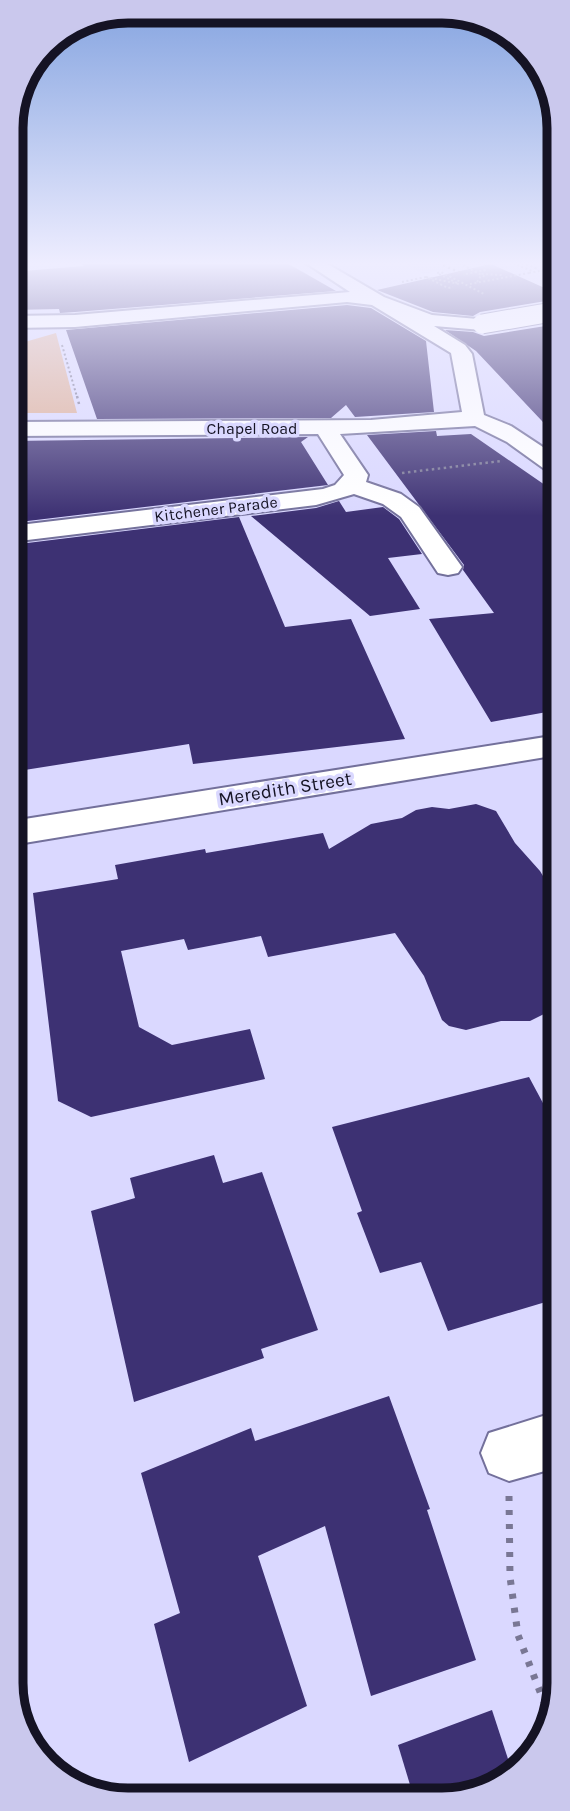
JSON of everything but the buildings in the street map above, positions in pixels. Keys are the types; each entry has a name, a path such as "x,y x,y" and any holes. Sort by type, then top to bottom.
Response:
{"street":[{"path":"456,348 462,354 474,419 502,430 547,461"},
{"name":"Chapel Road","path":"23,427 383,427 474,419"},
{"path":"325,428 356,475 351,485 392,499 410,512 448,567"},
{"name":"Kitchener Parade","path":"23,533 310,498 336,493 351,485"},
{"name":"Meredith Street","path":"23,831 547,748"}],"path":[{"path":"63,348 79,404"},
{"path":"396,473 513,460"},
{"path":"534,1446 510,1577 518,1635 545,1704"}],"shaded area":[{"path":"23,348 60,348 77,413 23,413"}]}
